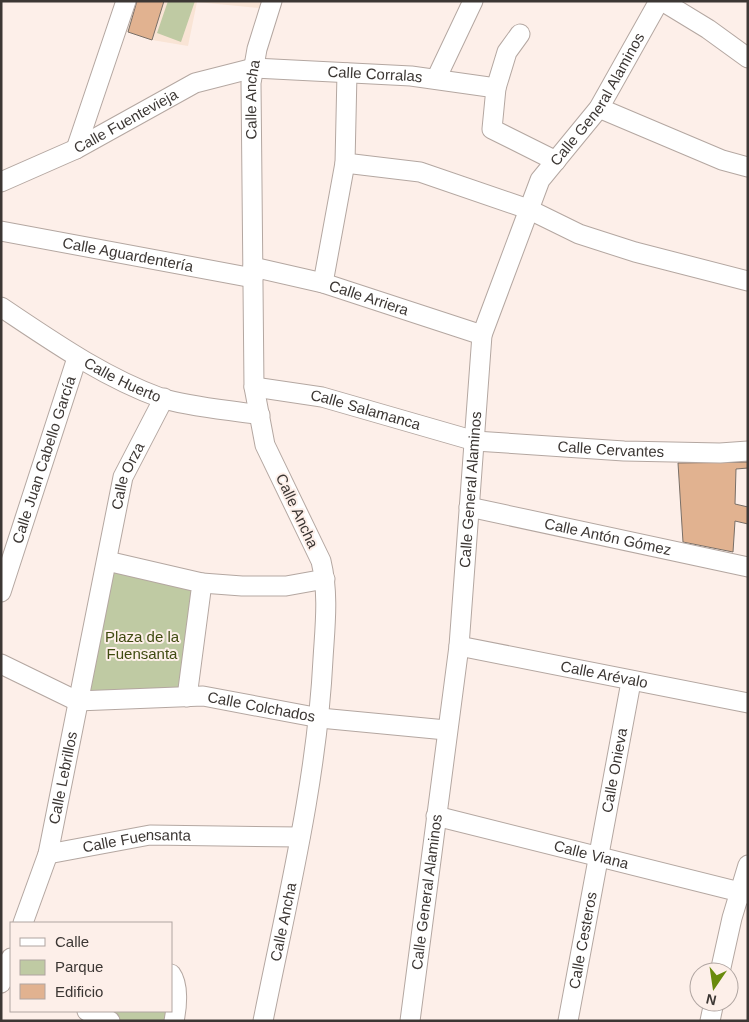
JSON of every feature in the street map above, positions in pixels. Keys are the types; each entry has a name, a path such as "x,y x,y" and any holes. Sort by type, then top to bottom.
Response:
{"street":[{"path":"76,149 126,1"},
{"name":"Calle Ancha","path":"263,1021 300,837 320,718 326,610 325,578 321,562 265,444 254,387 251,83 257,48 272,1"},
{"path":"436,79 473,1"},
{"path":"660,1 708,29 748,58"},
{"name":"Calle General Alaminos","path":"410,1021 446,730 459,646 482,335 540,180 599,108 660,1"},
{"path":"520,34 507,52 496,88 492,128 556,161"},
{"name":"Calle Fuentevieja","path":"1,182 76,149 196,83 254,68"},
{"name":"Calle Corralas","path":"254,68 411,76 496,88"},
{"path":"323,283 345,163 347,73"},
{"path":"599,108 722,160 748,167"},
{"path":"345,163 420,172 528,209 580,234 626,249 748,281"},
{"name":"Calle Aguardentería","path":"1,231 253,272"},
{"name":"Calle Arriera","path":"253,272 323,283 482,335"},
{"name":"Calle Huerto","path":"1,307 77,358 138,389 164,398 260,416"},
{"name":"Calle Juan Cabello García","path":"1,592 77,358"},
{"name":"Calle Salamanca","path":"254,387 322,397 475,441"},
{"name":"Calle Orza","path":"107,561 124,478 164,398"},
{"name":"Calle Cervantes","path":"475,441 624,451 720,453 748,451"},
{"name":"Calle Antón Gómez","path":"469,507 748,567"},
{"path":"1,664 77,700 107,561 202,583 242,586 286,586 325,578"},
{"path":"187,696 202,583"},
{"name":"Calle Arévalo","path":"459,646 631,682 748,703"},
{"name":"Calle Onieva","path":"598,859 631,682"},
{"name":"Calle Colchados","path":"77,700 203,696 320,718 446,730"},
{"name":"Calle Lebrillos","path":"48,854 71,750 77,700"},
{"name":"Calle Viana","path":"436,816 598,859 743,893"},
{"name":"Calle Fuensanta","path":"48,854 150,835 300,837"},
{"path":"24,922 48,854"},
{"name":"Calle Cesteros","path":"568,1021 598,859"},
{"path":"723,962 743,893 748,865"},
{"path":"6,979 10,962"},
{"path":"172,975 175,978 176,1009 174,1021"},
{"path":"89,1012 110,1021"}],"shaded area":[{"path":"126,1 272,1 269,9 197,2 188,46 152,40 117,28"}],"green space":[{"path":"168,1 195,1 181,42 157,33"},
{"name":"Plaza de la Fuensanta","path":"107,561 202,583 187,697 77,701"},
{"path":"87,1012 171,1012 174,1021 91,1021"}],"building":[{"path":"137,1 164,1 152,40 128,32"},
{"path":"748,462 748,468 736,469 735,504 748,507 748,524 735,521 733,552 683,542 678,463"}]}
